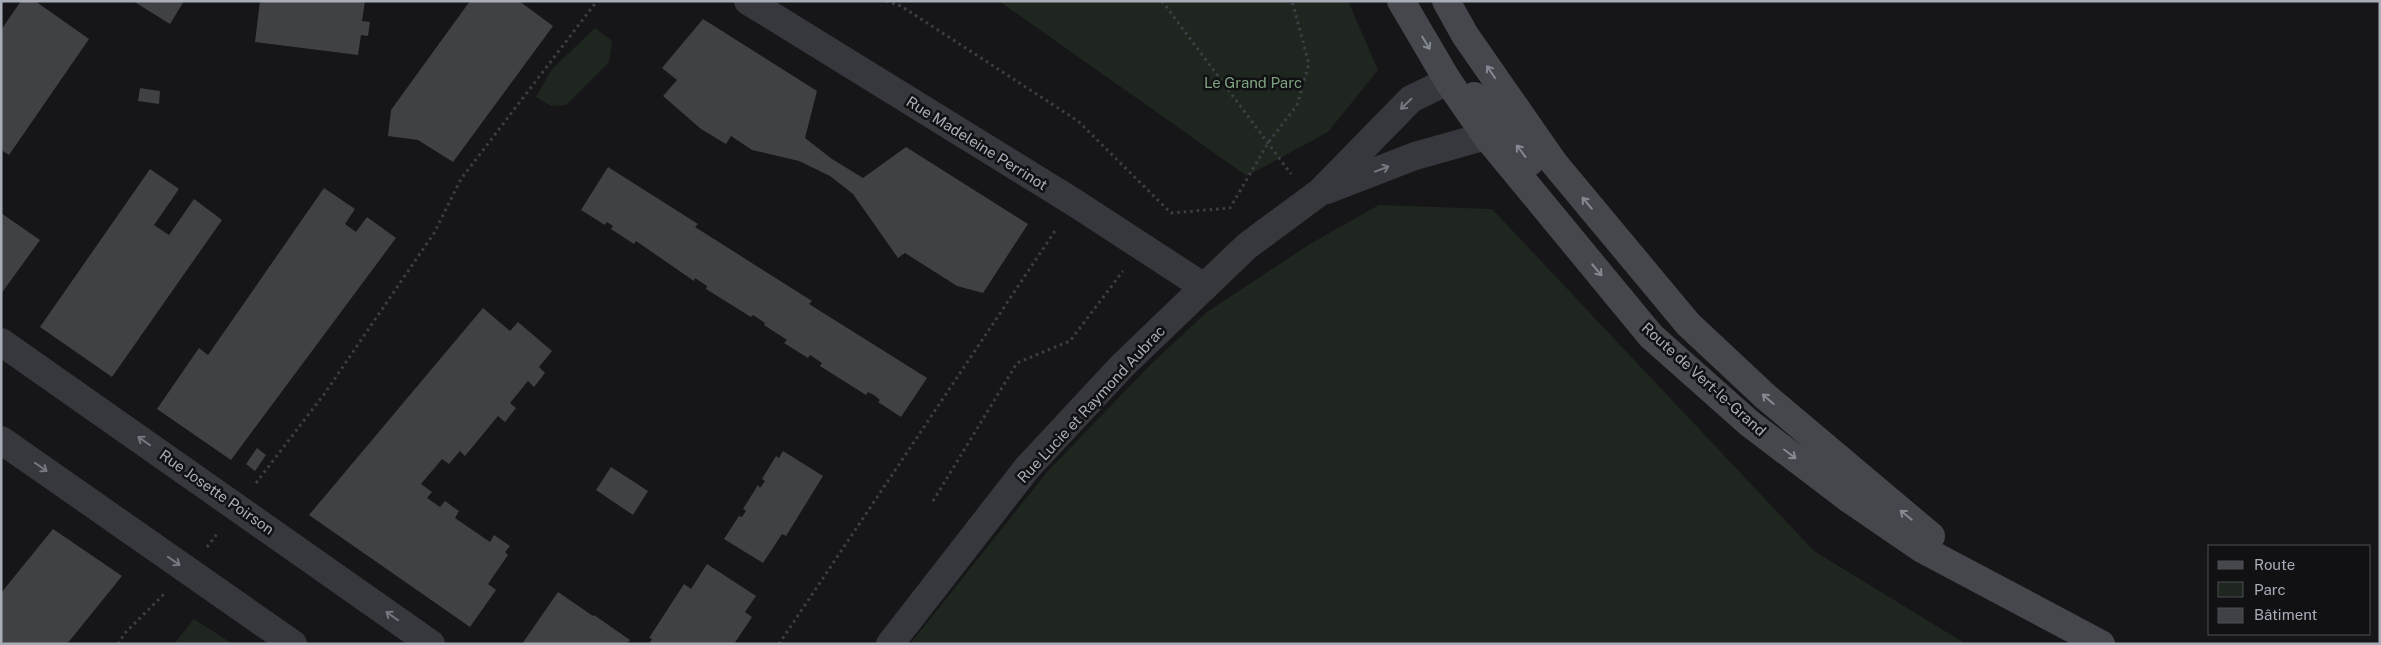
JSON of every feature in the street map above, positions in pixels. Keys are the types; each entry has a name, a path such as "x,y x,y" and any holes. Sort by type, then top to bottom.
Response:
{"main road":[{"path":"1401,1 1448,81"},
{"name":"Route de Vert-le-Grand","path":"1446,1 1465,35 1499,121 1651,336 1749,423 1849,499 1922,549 2000,588 2101,644"},
{"name":"Route de Vert-le-Grand","path":"1448,81 1471,92 1499,121 1554,163 1688,324 1766,398 1859,477 2000,588"}],"street":[{"name":"Rue Madeleine Perrinot","path":"748,1 1074,203 1204,287"},
{"name":"Rue Lucie et Raymond Aubrac","path":"890,644 1027,468 1122,366 1248,246 1316,197 1411,98 1448,81"},
{"name":"Rue Lucie et Raymond Aubrac","path":"1316,197 1499,121"},
{"name":"Rue Josette Poirson","path":"1,342 238,506 431,644"},
{"path":"1,440 293,644"}],"path":[{"path":"118,644 125,633 188,571 326,393 434,233 461,179 598,1"},
{"path":"886,1 901,6 1078,121 1171,213 1230,208 1268,143 1297,104 1309,64 1292,1"},
{"path":"1162,1 1268,143 1316,197"},
{"path":"779,644 1074,203"},
{"path":"933,501 1017,364 1070,341 1142,247"}],"green space":[{"name":"Le Grand Parc","path":"999,1 1348,1 1378,70 1328,132 1247,176"},
{"path":"595,28 612,41 609,62 566,105 551,106 536,97 552,69"},
{"path":"1379,205 1492,209 1814,551 1966,644 910,644 1047,472 1150,365 1207,312 1310,244"},
{"path":"194,619 233,644 174,644"}],"building":[{"path":"21,1 35,1 89,39 9,155 1,150 1,30"},
{"path":"133,1 184,1 170,24"},
{"path":"260,1 365,1 362,21 370,22 368,36 361,35 358,55 255,42"},
{"path":"470,1 519,1 553,26 453,162 418,140 388,136 391,110"},
{"path":"703,19 817,91 805,138 832,159 863,178 906,147 1028,224 983,293 957,286 905,253 898,258 853,194 830,176 799,161 752,150 731,136 726,144 701,129 663,96 677,80 662,68"},
{"path":"140,88 160,91 159,104 138,101"},
{"path":"608,167 698,224 695,227 812,301 809,304 927,378 901,417 878,402 880,400 874,395 868,392 866,395 820,366 822,363 810,355 808,358 784,343 787,340 764,325 765,323 753,315 751,317 706,289 707,286 695,278 694,281 636,241 634,244 611,229 613,226 607,222 605,225 581,210"},
{"path":"150,169 179,189 154,225 169,235 194,199 222,220 112,377 40,327"},
{"path":"324,188 355,209 345,224 356,232 367,217 396,238 231,460 157,409 199,348 208,355"},
{"path":"1,213 40,240 1,294"},
{"path":"483,308 510,331 518,322 552,351 539,367 545,373 534,387 528,381 510,403 516,408 505,422 498,416 465,456 460,451 449,464 442,459 421,484 432,492 427,498 440,507 445,501 459,511 455,518 490,542 494,535 510,546 505,552 508,555 488,584 496,590 470,627 309,515"},
{"path":"257,448 266,455 255,471 246,464"},
{"path":"783,451 823,476 786,536 782,534 763,563 724,539 739,516 742,517 746,511 743,509 758,485 760,488 765,481 762,479 776,456 779,458"},
{"path":"611,467 648,491 633,515 596,490"},
{"path":"53,529 122,576 67,644 1,644 1,593"},
{"path":"707,564 756,596 745,612 752,617 734,644 649,644 652,639 649,638 684,584 691,589"},
{"path":"558,592 630,640 627,644 522,644"}]}
